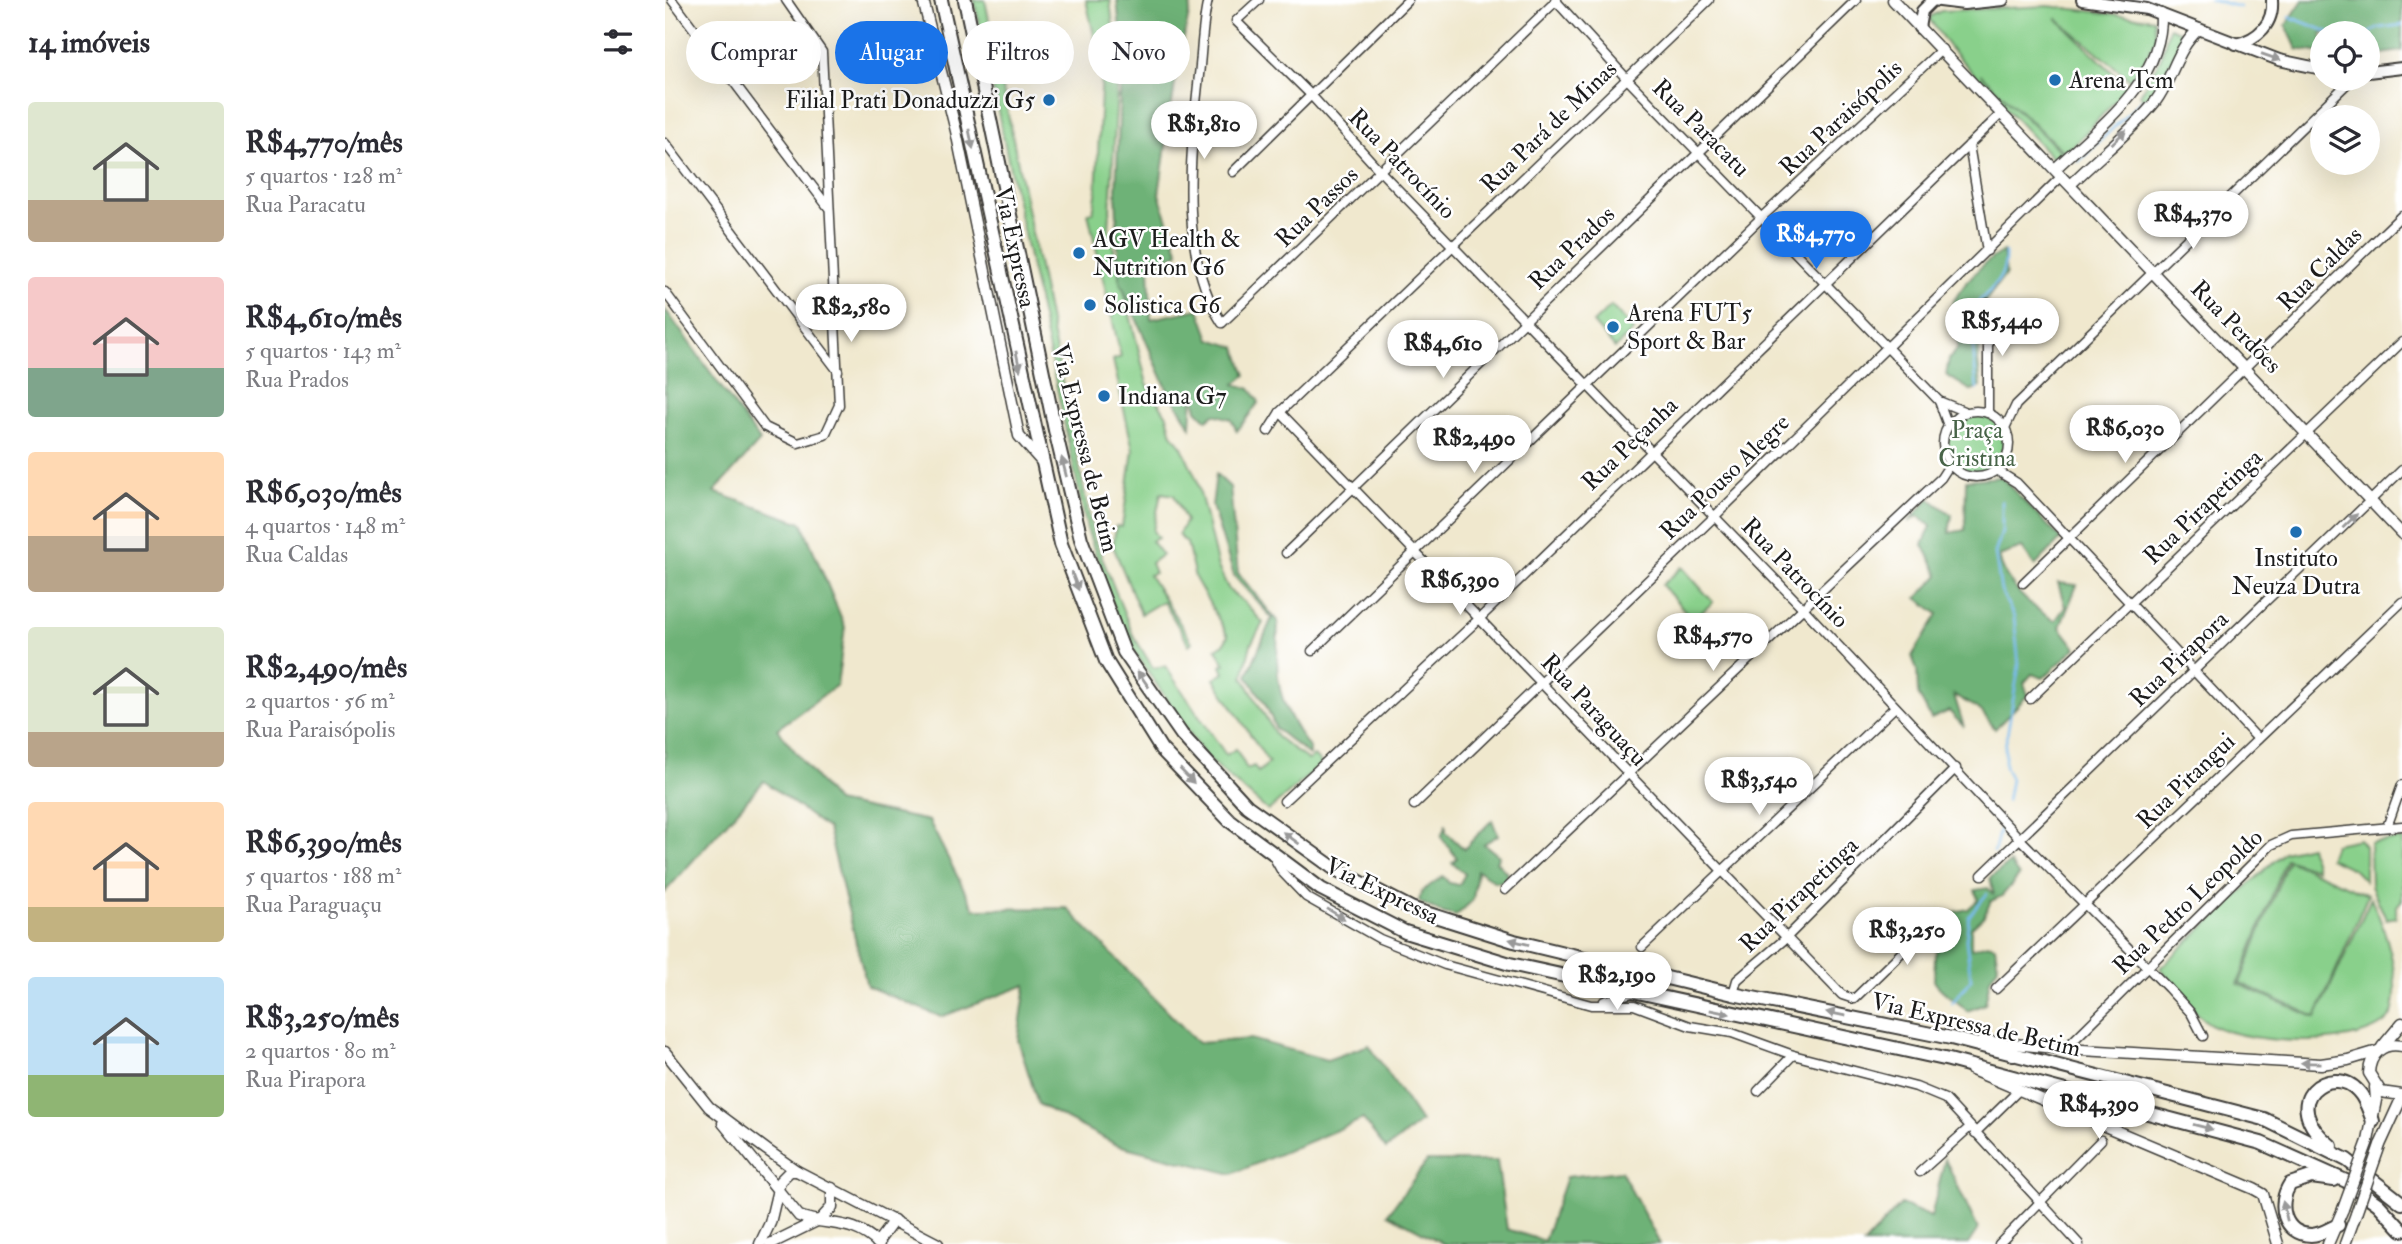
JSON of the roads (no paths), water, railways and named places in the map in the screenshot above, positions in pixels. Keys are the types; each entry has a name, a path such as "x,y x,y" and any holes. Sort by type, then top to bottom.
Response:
{"highway":[{"name":"Via Expressa","path":"941,0 1061,544 1105,661 1161,749 1230,821 1321,889 1405,932 1510,964 1949,1060 2260,1143 2346,1181"},
{"name":"Via Expressa de Betim","path":"965,0 1055,430 1081,539 1124,652 1182,736 1247,806 1335,869 1413,909 1514,941 1733,994 1951,1038 2264,1119 2347,1160 2402,1203"},
{"path":"2347,1160 2309,1126 2306,1117 2309,1097 2323,1084 2342,1081 2359,1091 2373,1121"},
{"path":"2338,1225 2320,1234 2301,1233 2286,1221 2282,1202 2290,1184 2299,1179 2346,1181 2378,1204 2402,1230"}],"main road":[{"path":"1919,28 1922,11 1933,0 1964,4 2003,0"},
{"path":"2084,0 2161,14 2279,60 2310,66"},
{"path":"2236,44 2257,36 2265,28 2270,18 2272,0"},
{"path":"2380,71 2402,68"}],"street":[{"path":"673,0 828,207"},
{"path":"665,292 765,427 798,443 825,435 839,405 822,51 786,0"},
{"path":"923,0 956,131 1019,436 1041,461"},
{"name":"Rua Passos","path":"1208,0 1188,173 1201,270 1212,307 1222,323 1556,0"},
{"name":"Rua Patrocínio","path":"1259,0 1236,22 1310,94 1381,172 1802,607 1895,707 1957,768 2020,839 2191,1013 2203,1036"},
{"path":"1233,172 1408,0"},
{"name":"Rua Paracatu","path":"1556,0 1627,79 1939,401 1948,426"},
{"name":"Rua Pará de Minas","path":"1268,431 1280,412 1709,0"},
{"name":"Rua Prados","path":"1286,553 1856,0"},
{"name":"Rua Perdões","path":"1893,0 2402,534"},
{"name":"Rua Pouso Alegre","path":"1414,805 1987,251 2143,80 2162,32 2161,14"},
{"path":"2070,185 2153,103 2166,86 2185,41 2199,29"},
{"name":"Rua Paraisópolis","path":"1312,651 1762,217 1942,49"},
{"path":"2005,428 2016,405 2339,91"},
{"name":"Rua Peçanha","path":"1284,801 1479,619 1823,283 2003,113"},
{"path":"665,143 838,371"},
{"path":"1969,145 1987,251"},
{"name":"Rua Caldas","path":"2023,583 2402,215"},
{"path":"1988,303 1989,413 2005,428 2009,444 2005,459 1996,470 1977,477 1959,472 1950,464 1943,449 1948,426 1966,412 1989,413 2016,405"},
{"name":"Rua Pirapetinga","path":"2030,699 2402,342"},
{"name":"Rua Paracatu","path":"1939,401 1966,412"},
{"name":"Rua Paraguaçu","path":"1280,412 1542,682 1785,939 1842,995 1854,999 1940,915"},
{"path":"2005,459 2017,483"},
{"path":"1505,890 1941,478 1950,464"},
{"path":"1996,470 2017,483 2258,739"},
{"name":"Rua Pirapora","path":"1982,875 2402,470"},
{"path":"1941,478 1959,472"},
{"name":"Rua Pitangui","path":"1996,989 2402,602"},
{"path":"1642,947 1895,707"},
{"name":"Rua Pirapetinga","path":"1733,994 1737,980 1785,939 1957,768"},
{"path":"2387,827 2402,785"},
{"name":"Rua Pedro Leopoldo","path":"2065,1049 2271,845 2291,836 2402,826"},
{"path":"1271,852 1282,872 1300,892 1380,939 1445,965 1591,1005 1634,1005 1690,1026 1738,1035 1793,1055 1916,1087 1945,1099 2079,1244"},
{"path":"1591,1005 1636,992"},
{"path":"2328,1244 2338,1225 2373,1121 2375,1087 2369,1073 2369,1065 2402,1023"},
{"path":"1951,1038 2065,1049 2321,1064 2402,1046"},
{"path":"665,1052 799,1216 837,1221 867,1233 878,1243 894,1220"},
{"path":"1758,1091 1793,1055"},
{"path":"1949,1060 2263,1194 2278,1244"},
{"path":"2345,1244 2380,1146 2402,1096 2388,1095 2375,1087"},
{"path":"1920,1172 2018,1091"},
{"path":"709,1107 797,1171 938,1244"},
{"path":"1999,1244 2101,1140"},
{"path":"760,1244 770,1223 783,1176 797,1171"},
{"path":"770,1244 821,1219 832,1207 832,1188"}],"waterway":[{"path":"2210,0 2240,7"},
{"path":"2290,17 2310,25"},
{"path":"2380,28 2402,25"},
{"path":"2078,162 2142,100"},
{"path":"1977,390 1973,346 1979,301 1999,280 2004,267 2005,252"},
{"path":"2002,501 2002,532 1995,553 2001,591 2014,617 2019,666 2005,747 2005,767 2011,779 2007,801"},
{"path":"1994,852 2000,828"},
{"path":"1952,1003 1971,979 1966,940 1969,916 1987,894"}],"place":[{"name":"Arena Tcm","path":"2055,80"},
{"name":"Filial Prati Donaduzzi G5","path":"1049,100"},
{"name":"AGV Health & Nutrition G6","path":"1079,253"},
{"name":"Solistica G6","path":"1090,305"},
{"name":"Arena FUT5 Sport & Bar","path":"1613,327"},
{"name":"Indiana G7","path":"1104,396"},
{"name":"Instituto Neuza Dutra","path":"2296,532"}],"park label":[{"name":"Praça Cristina","path":"1977,444"}]}
